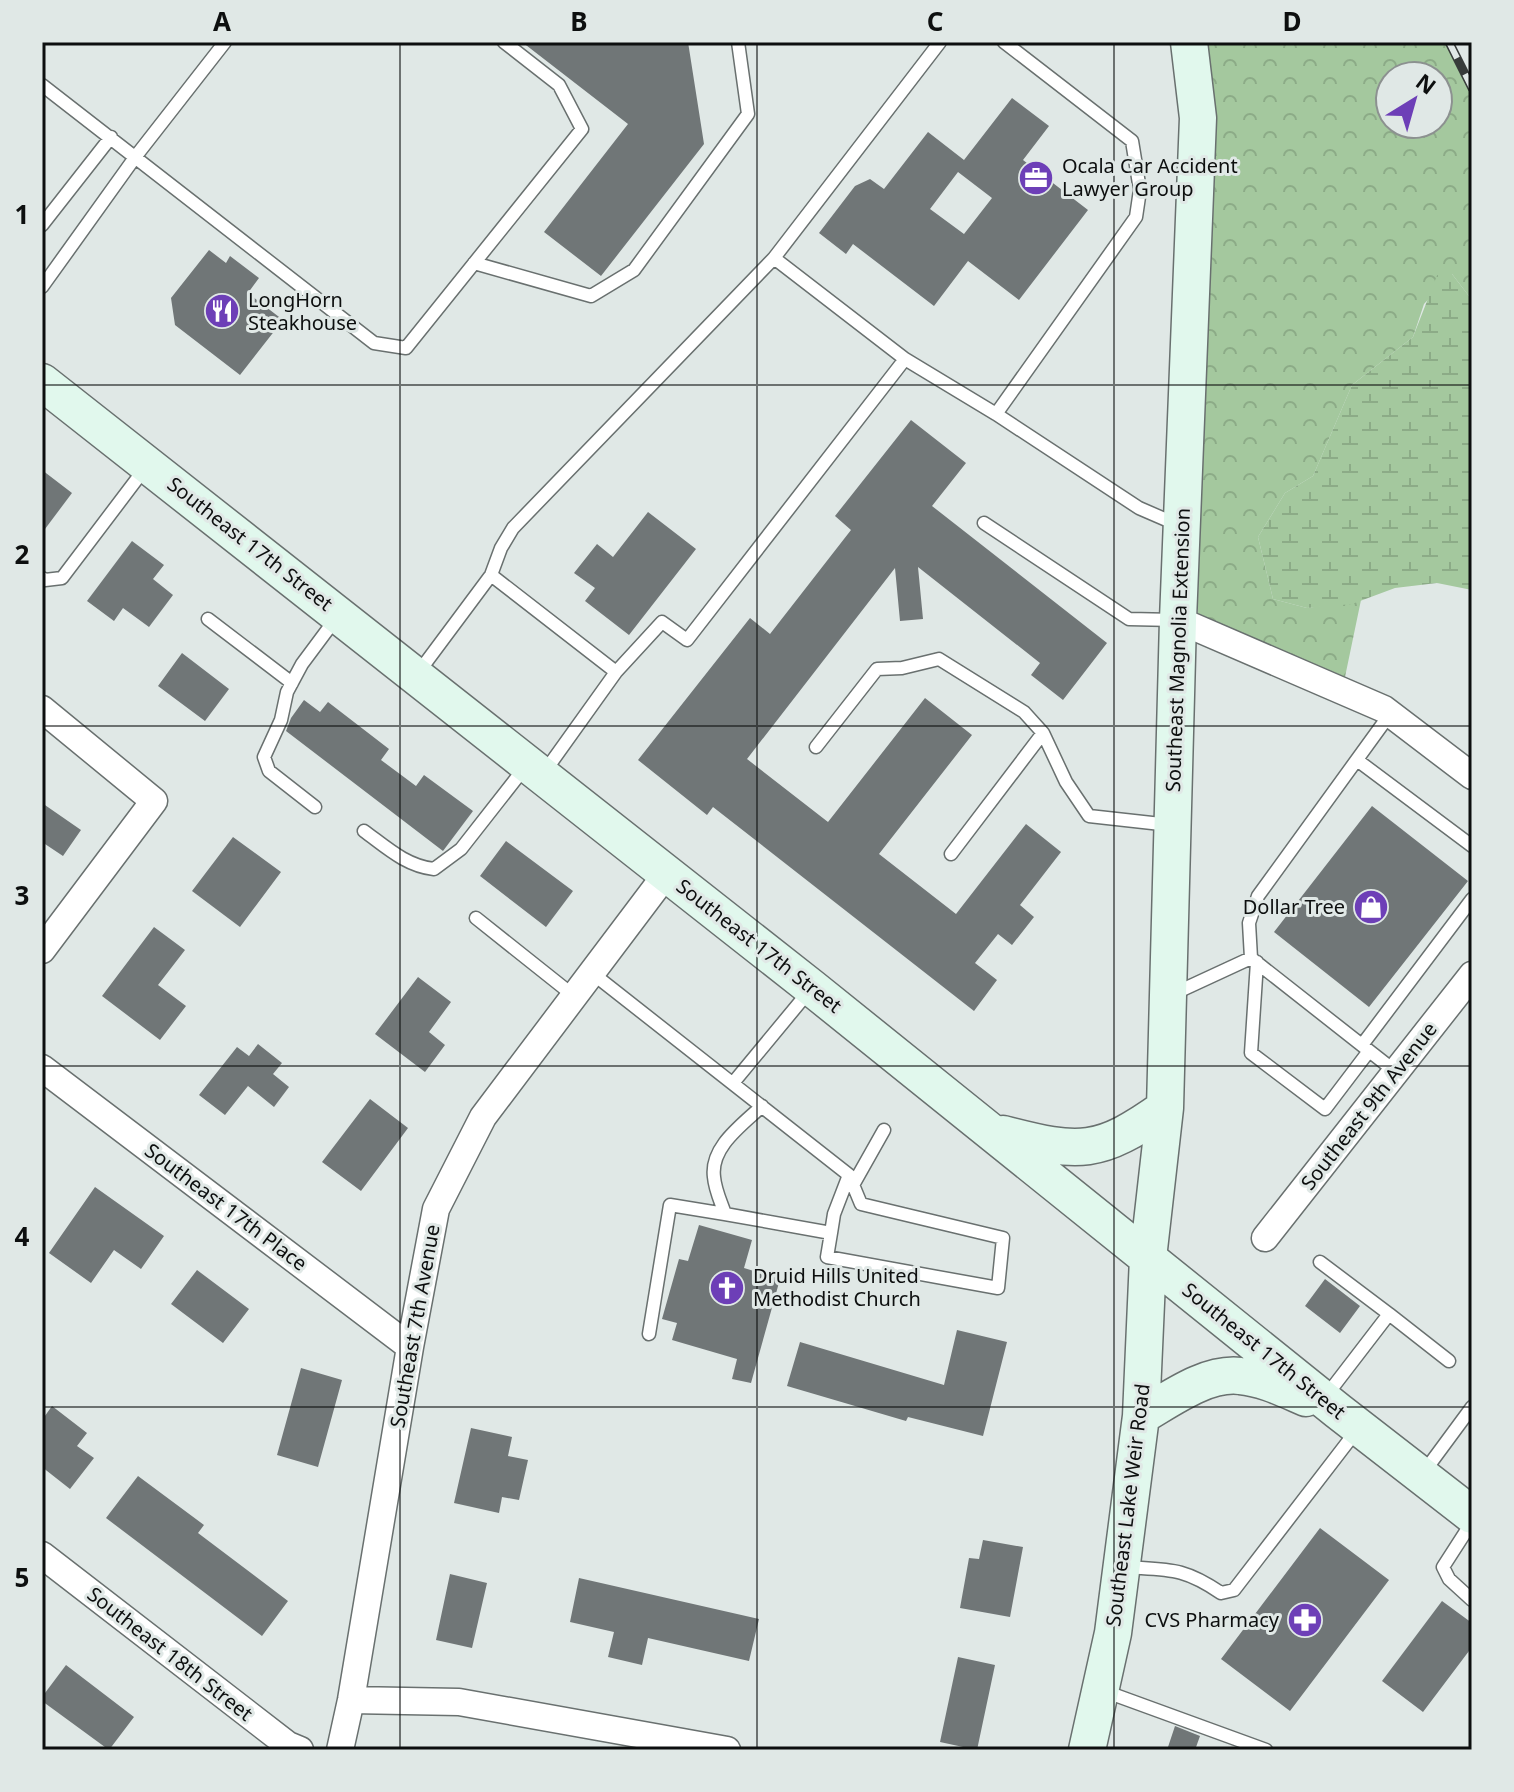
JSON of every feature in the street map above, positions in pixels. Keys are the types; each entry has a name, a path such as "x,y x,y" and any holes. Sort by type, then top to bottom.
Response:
{"main road":[{"name":"Southeast Magnolia Extension","path":"1148,1258 1165,1108 1178,620 1198,118 1189,42"},
{"name":"Southeast 17th Street","path":"42,382 667,873 1340,1413 1472,1515"},
{"path":"988,1131 1055,1148 1089,1148 1128,1134 1165,1108"},
{"name":"Southeast Lake Weir Road","path":"1087,1750 1113,1633 1141,1416 1148,1258"},
{"path":"1141,1416 1209,1380 1237,1375 1273,1384 1340,1413"}],"street":[{"path":"1178,620 1390,714 1472,776"},
{"path":"42,709 154,801 42,950"},
{"name":"Southeast 7th Avenue","path":"340,1750 436,1209 483,1117 667,873"},
{"name":"Southeast 9th Avenue","path":"1265,1238 1472,975"},
{"name":"Southeast 17th Place","path":"42,1068 410,1347"},
{"name":"Southeast 18th Street","path":"42,1555 288,1745 300,1750"},
{"path":"351,1700 459,1702 711,1748"}],"lane":[{"path":"42,287 136,156 225,42"},
{"path":"42,85 374,343 406,348 582,129 559,85 504,42"},
{"path":"474,263 591,296 634,270 748,114 738,42"},
{"path":"417,675 491,575 513,528 774,258 940,42"},
{"path":"996,414 1136,217 1140,190 1132,141 1004,42"},
{"path":"42,225 111,137"},
{"path":"774,258 905,359 996,414 1139,508 1182,526"},
{"path":"364,831 400,857 420,867 434,869 461,849 662,622 687,640 905,359"},
{"path":"42,578 62,578 148,465"},
{"path":"984,523 1129,619 1178,620"},
{"path":"491,575 616,672"},
{"path":"315,807 269,771 264,757 281,720 287,692 302,664 339,614"},
{"path":"208,619 292,683"},
{"path":"816,747 877,669 902,668 939,659 1024,712 1043,733 1066,782 1089,816 1173,826"},
{"path":"1390,714 1258,896 1249,923 1254,960 1251,1053 1325,1109 1472,899"},
{"path":"951,854 1043,733"},
{"path":"1357,760 1472,846"},
{"path":"476,918 574,996"},
{"path":"1168,996 1254,960"},
{"path":"1254,960 1396,1072"},
{"path":"592,973 851,1180 861,1204 1003,1238 998,1288 827,1257 834,1214 851,1180 884,1130"},
{"path":"733,1083 812,988"},
{"path":"725,1214 714,1180 713,1164 733,1133 762,1106"},
{"path":"649,1334 670,1205 831,1233"},
{"path":"1320,1262 1449,1361"},
{"path":"1122,1566 1182,1571 1197,1576 1221,1593 1234,1590 1340,1413 1389,1314"},
{"path":"1421,1476 1472,1407"},
{"path":"1472,1522 1443,1567 1449,1579 1472,1600"},
{"path":"1101,1690 1266,1750"}],"green space":[{"path":"1202,42 1449,42 1472,83 1472,300 1452,274 1424,304 1413,337 1352,385 1313,476 1285,493 1258,537 1273,599 1307,608 1361,600 1345,677 1198,614"},
{"path":"1438,273 1452,274 1472,300 1472,590 1437,583 1395,588 1352,604 1307,608 1273,599 1258,537 1285,493 1313,476 1352,385 1413,337"}],"building":[{"path":"522,42 688,42 704,144 601,276 544,232 628,124"},
{"path":"1012,98 1049,126 1023,160 1088,210 1019,300 968,261 934,306 853,244 846,254 819,233 855,186 870,179 884,189 928,132 964,160","holes":["958,172 992,198 964,234 930,209"]},
{"name":"LongHorn Steakhouse","path":"209,250 226,263 230,256 259,278 248,293 283,320 240,375 175,325 171,298"},
{"path":"911,420 966,463 932,506 1107,643 1063,700 1031,675 1040,663 918,567 923,619 900,621 895,568 747,759 828,822 925,698 972,735 879,854 956,914 1026,824 1061,852 1020,905 1034,917 1012,945 998,934 975,963 997,980 974,1011 713,807 707,815 638,760 750,618 770,634 851,530 835,516"},
{"path":"42,470 72,493 42,533"},
{"path":"648,512 696,549 629,635 585,601 595,588 574,573 597,544 613,557"},
{"path":"132,541 164,565 153,579 173,595 149,627 123,608 114,621 87,601"},
{"path":"182,653 229,689 205,721 158,686"},
{"path":"304,700 320,712 328,702 389,749 381,760 416,786 424,775 473,811 443,851 286,731"},
{"path":"42,803 81,830 63,856 42,842"},
{"name":"Dollar Tree","path":"1372,806 1468,881 1369,1007 1274,932"},
{"path":"233,837 281,872 240,927 192,891"},
{"path":"506,841 573,891 546,927 480,876"},
{"path":"154,927 185,950 158,985 186,1006 160,1040 102,996"},
{"path":"418,977 451,1002 429,1032 445,1045 425,1072 375,1034"},
{"path":"258,1044 282,1063 273,1074 289,1087 274,1107 248,1086 225,1115 199,1095 237,1047 249,1056"},
{"path":"370,1099 408,1128 361,1191 322,1162"},
{"path":"95,1187 164,1236 141,1269 114,1250 91,1283 49,1253"},
{"path":"699,1225 752,1240 744,1268 780,1279 751,1383 732,1379 737,1359 672,1340 677,1323 662,1319 679,1259 688,1261"},
{"path":"197,1270 249,1309 223,1343 171,1304"},
{"path":"1325,1279 1360,1306 1340,1333 1305,1306"},
{"path":"957,1330 1007,1342 983,1436 908,1417 906,1421 787,1386 800,1342 944,1385"},
{"path":"301,1368 342,1380 318,1467 277,1455"},
{"path":"52,1406 87,1433 77,1446 94,1458 70,1489 42,1467 42,1420"},
{"path":"471,1428 512,1437 508,1456 528,1460 519,1500 502,1497 499,1513 454,1503"},
{"path":"138,1476 204,1525 198,1533 288,1601 262,1636 106,1518"},
{"name":"CVS Pharmacy","path":"1320,1528 1389,1580 1290,1711 1221,1659"},
{"path":"983,1540 1023,1547 1010,1617 960,1608 969,1558 979,1559"},
{"path":"450,1574 487,1583 472,1648 436,1640"},
{"path":"579,1578 759,1619 749,1661 648,1638 642,1665 608,1657 614,1632 570,1622"},
{"path":"1442,1601 1472,1623 1472,1647 1423,1712 1382,1681"},
{"path":"958,1657 995,1665 977,1750 940,1742"},
{"path":"66,1665 134,1717 109,1750 42,1701"},
{"path":"1175,1726 1200,1736 1195,1750 1167,1750"}],"railway":[{"path":"1449,42 1472,88"}],"place":[{"name":"Ocala Car Accident Lawyer Group","path":"1036,178"},
{"name":"LongHorn Steakhouse","path":"222,311"},
{"name":"Dollar Tree","path":"1371,907"},
{"name":"Druid Hills United Methodist Church","path":"727,1288"},
{"name":"CVS Pharmacy","path":"1305,1620"}]}
